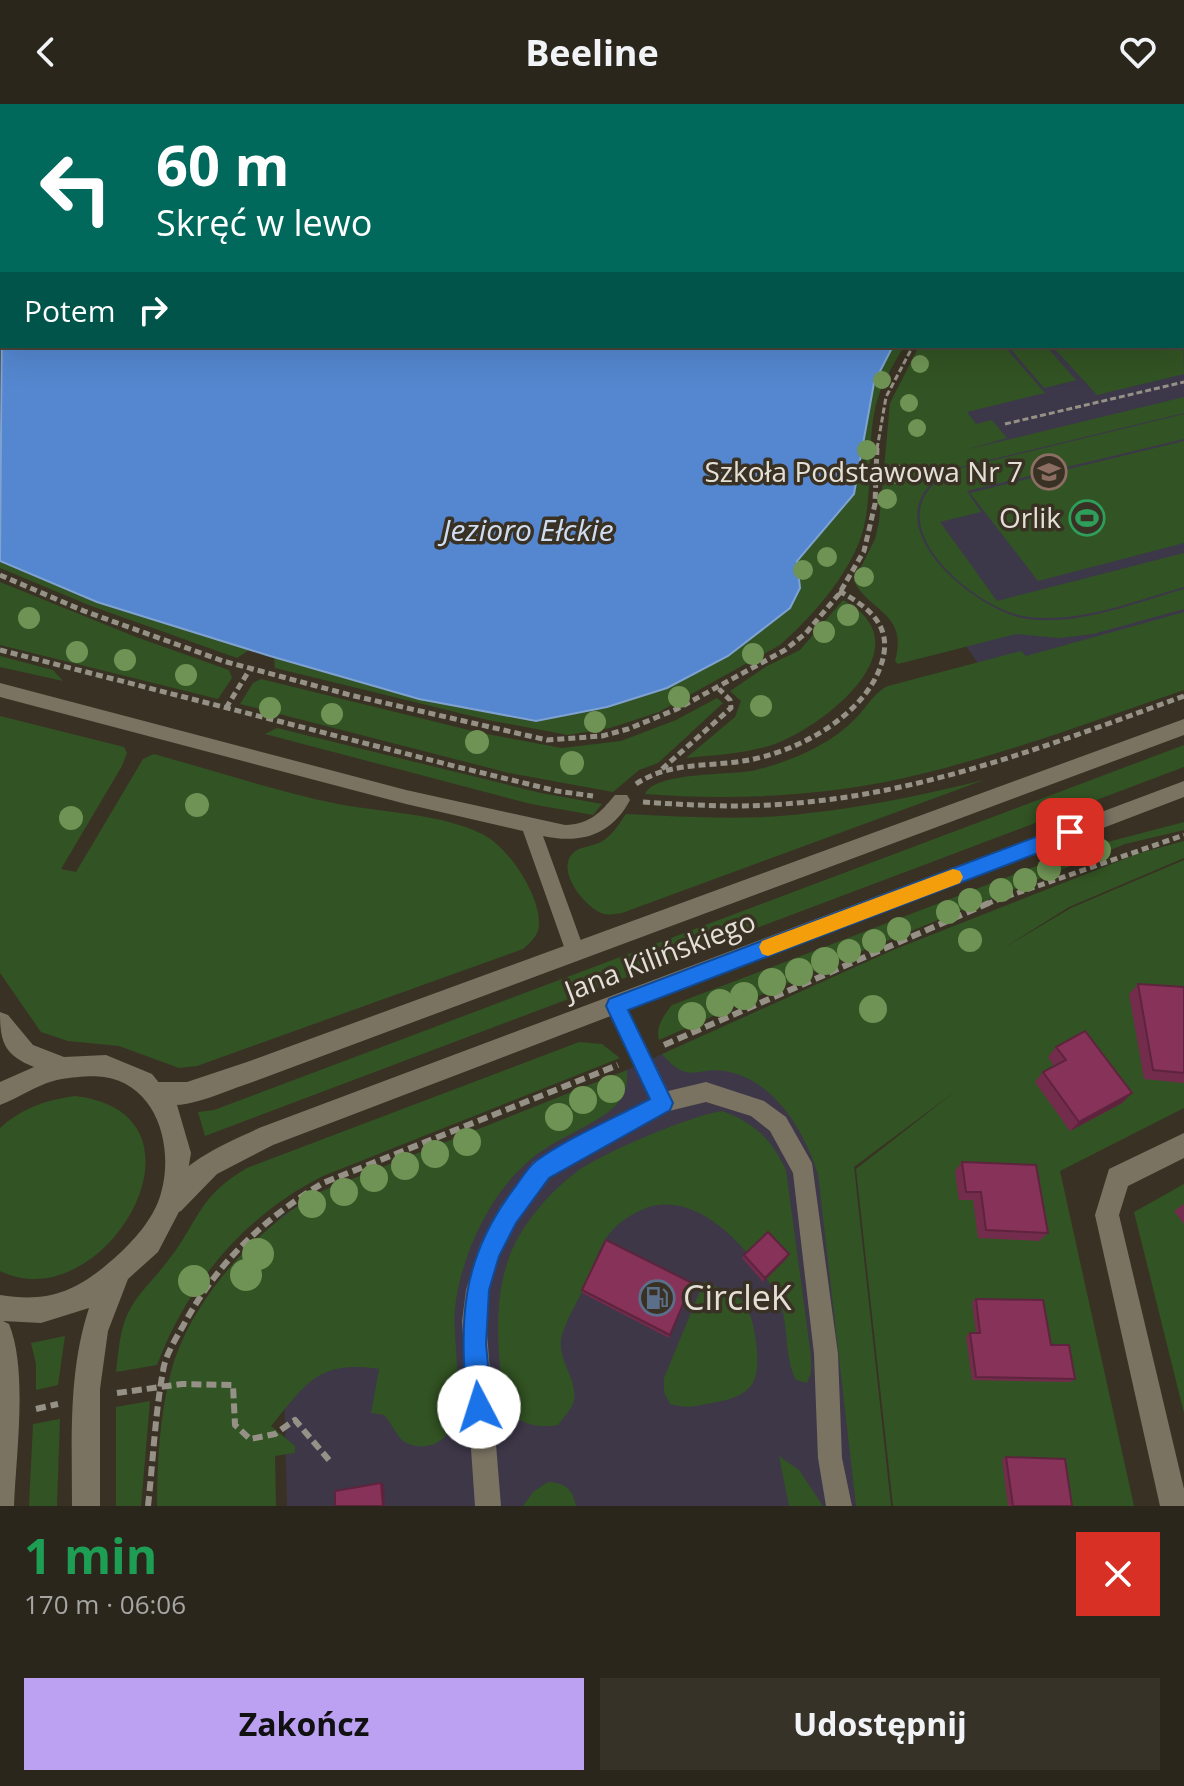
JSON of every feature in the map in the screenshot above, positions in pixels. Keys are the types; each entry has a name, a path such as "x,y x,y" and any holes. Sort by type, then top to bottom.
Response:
{"street":[{"name":"Jana Kilińskiego","path":"156,1093 187,1093 232,1079 1184,727"},
{"name":"Jana Kilińskiego","path":"172,1202 196,1174 223,1155 1184,789"},
{"path":"0,1022 25,1053 61,1067"},
{"path":"0,1094 38,1073 61,1067 88,1065 114,1068 144,1082 156,1093 173,1118 181,1149 172,1202 151,1241 119,1275 103,1299 90,1343 86,1506"},
{"path":"1174,1506 1107,1215 1118,1178 1184,1145"},
{"path":"0,1308 27,1311 50,1308 86,1296 119,1275"},
{"path":"0,1333 6,1372 0,1506"}],"lane":[{"path":"0,690 406,797 565,833 585,832 602,824 621,800"},
{"path":"530,825 575,952"},
{"path":"616,1006 663,1103"},
{"path":"488,1506 474,1333 477,1290 488,1253 508,1215 541,1170 663,1103 706,1092 757,1108 778,1124 796,1151 804,1171 826,1354 826,1415 839,1506"}],"path":[{"path":"0,575 139,632 250,669 467,723 557,741 590,740 631,729 719,689 797,641 839,591 863,553 869,537 879,468 883,403 912,348"},
{"path":"1005,424 1184,382"},
{"path":"719,689 730,700 731,708 660,771 756,759 827,728 851,708 878,673 885,637 878,618 866,606 839,591"},
{"path":"0,650 557,791 674,806 747,806 866,795 987,766 1184,696"},
{"path":"226,708 250,669"},
{"path":"148,1506 159,1386 171,1347 202,1293 235,1250 280,1209 323,1183 640,1056 845,964 1130,850 1184,835"},
{"path":"113,1394 159,1386 233,1385 235,1425 250,1439 275,1434 295,1420 329,1460"},
{"path":"31,1410 63,1403"}],"shaded area":[{"name":"Szkoła Podstawowa Nr 7","path":"977,348 1184,348 1184,689 1033,742 889,536 896,486"},
{"path":"838,975 854,1167 891,1506 287,1506 280,1217 322,1191 627,1070"}],"green space":[{"path":"892,348 903,348 877,401 871,435 865,521 847,567 816,610 780,645 659,712 610,728 568,735 488,720 275,668 274,658 419,699 535,722 607,707 790,608 800,588 797,561 854,494 874,383"},
{"path":"918,348 1006,348 1045,393 967,412 976,424 992,420 1007,438 965,450 1184,397 1184,413 960,467 941,477 925,491 918,511 920,532 930,552 946,572 988,604 1009,614 1027,619 1067,619 1107,612 1184,589 1184,609 1093,634 1060,638 1016,634 898,664 895,661 898,645 892,623 854,581 875,539 879,522 890,403"},
{"path":"1010,348 1048,348 1077,380 1044,388"},
{"path":"1054,348 1183,348 1184,374 1097,395"},
{"path":"1184,414 1184,439 967,491 981,512 940,522 997,601 1184,553 1184,587 1088,614 1029,617 1011,613 968,589 949,572 922,532 920,512 927,492 938,481 961,468"},
{"name":"Orlik","path":"1184,441 1184,543 1038,581 970,493"},
{"path":"0,561 97,602 249,650 237,658 91,606 0,568"},
{"path":"0,582 136,637 229,670 232,678 218,699 0,645"},
{"path":"843,600 866,618 875,639 872,661 859,683 840,703 817,721 772,745 686,758 735,717 741,701 730,691 767,666 800,650"},
{"path":"1184,612 1184,690 1058,734 961,763 859,787 788,795 716,797 645,794 663,781 756,770 808,751 833,738 858,716 878,692 888,686 1021,651 1026,656"},
{"path":"0,656 53,670 63,681 0,667"},
{"path":"261,679 481,733 562,748 621,741 676,720 717,698 723,703 658,763 639,770 613,792 509,773 240,704 253,683"},
{"path":"0,716 124,747 127,753 61,869 76,872 143,759 154,754 315,799 430,818 482,834 502,849 521,873 538,912 538,932 523,949 197,1066 179,1068 119,1046 68,1041 41,1032 0,973"},
{"path":"277,728 541,793 602,804 593,815 531,804 265,734"},
{"path":"1184,745 1184,767 205,1136 198,1112 214,1110"},
{"path":"984,780 622,913 604,914 597,911 582,898 570,880 568,862 572,854 605,839 626,814 718,818 786,815 875,804"},
{"path":"1184,822 1184,830 1125,844 840,960 659,1040 659,1026 672,1005 1081,849"},
{"path":"1184,841 1184,858 1069,907 1002,949 1071,908 1184,860 1184,1108 1060,1171 1134,1506 893,1506 856,1169 957,1090 854,1167 891,1506 856,1506 818,1174 805,1141 785,1110 759,1085 725,1071 686,1072 671,1064 662,1054 893,950 1137,854"},
{"path":"579,1042 602,1044 620,1058 323,1176 294,1192 244,1232 202,1280 185,1306 157,1365 116,1372 122,1329 132,1306 178,1248 208,1200 231,1179 247,1168"},
{"path":"627,1070 626,1088 617,1104 600,1118 540,1152 521,1168 491,1206 479,1228 456,1300 458,1385 452,1423 444,1437 427,1446 405,1442 384,1415 371,1413 379,1369 341,1368 316,1378 305,1387 271,1426 295,1446 295,1453 275,1456 276,1506 157,1506 162,1421 167,1388 180,1345 210,1292 251,1245 274,1224 322,1191"},
{"path":"75,1096 119,1110 141,1138 145,1172 133,1209 109,1243 77,1268 40,1279 0,1271 0,1128 35,1106"},
{"path":"722,1111 761,1133 786,1170 811,1356 811,1373 807,1383 796,1380 792,1370 783,1313 775,1292 735,1239 698,1213 679,1206 658,1205 632,1214 608,1236 566,1323 561,1352 573,1384 570,1410 558,1425 535,1425 521,1421 509,1411 501,1392 498,1315 507,1263 527,1223 553,1193 587,1165 668,1128"},
{"path":"1184,1184 1184,1413 1134,1212"},
{"path":"704,1281 734,1295 748,1310 756,1342 757,1370 750,1388 733,1398 688,1407 670,1404 664,1392 664,1378"},
{"path":"65,1336 58,1385 36,1390 36,1364 31,1343"},
{"path":"150,1401 141,1506 116,1506 116,1407"},
{"path":"60,1419 57,1506 29,1506 33,1424"},
{"path":"779,1456 799,1470 823,1506 789,1506"},
{"path":"548,1482 567,1488 576,1506 523,1506 533,1492"}],"water":[{"name":"Jezioro Ełckie","path":"2,348 892,348 874,383 854,494 797,561 800,588 790,608 728,656 667,688 607,707 536,721 419,699 97,602 0,561"}],"building":[{"path":"1138,984 1184,987 1184,1073 1153,1070"},
{"path":"1085,1031 1132,1093 1079,1122 1043,1072 1066,1060 1056,1047"},
{"path":"962,1162 1036,1165 1048,1233 986,1230 981,1192 966,1192"},
{"path":"768,1232 789,1254 765,1278 744,1255"},
{"path":"606,1240 692,1283 670,1335 582,1290"},
{"path":"976,1299 1043,1300 1051,1345 1069,1345 1075,1379 976,1377 970,1333 980,1333"},
{"path":"1006,1457 1065,1459 1072,1506 1013,1506"},
{"path":"381,1483 383,1506 335,1506 335,1491"}],"slow traffic":[{"path":"768,947 953,877"}],"place":[{"name":"Szkoła Podstawowa Nr 7","path":"1049,472"},
{"name":"Orlik","path":"1087,518"},
{"name":"CircleK","path":"657,1298"}],"route":[{"path":"479,1407 474,1344 477,1290 488,1253 508,1215 541,1170 663,1103 616,1006 1070,832"}]}
